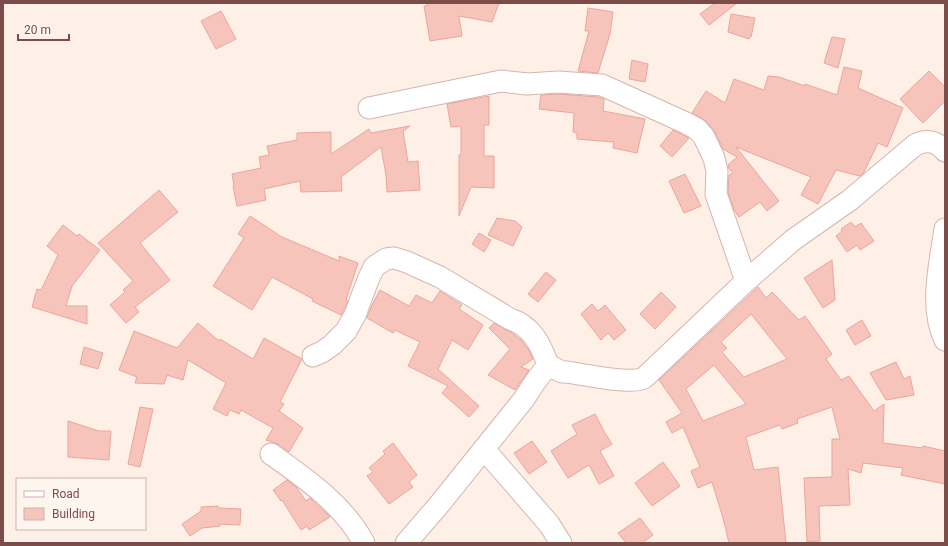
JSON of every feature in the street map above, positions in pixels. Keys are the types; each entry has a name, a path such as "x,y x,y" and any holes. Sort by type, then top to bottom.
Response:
{"street":[{"path":"369,108 501,81 528,84 558,82 602,85 686,123 697,129 704,137 714,158 717,171 716,194 746,281"},
{"path":"314,356 332,345 346,330 355,315 374,267 386,259 394,258 407,262 440,277 510,319 521,323 534,336 544,353 548,365 562,372 639,381 654,369 746,281 793,240 850,200 915,146 922,142 933,142 941,146 945,151"},
{"path":"945,228 936,304 938,322 945,340"},
{"path":"406,543 438,506 524,399 534,382 548,365"},
{"path":"484,449 549,524 561,543"},
{"path":"271,454 332,501 359,534 364,543"}],"building":[{"path":"427,3 499,3 492,22 459,16 462,36 430,41 424,6 427,6"},
{"path":"715,3 737,3 709,25 700,14"},
{"path":"588,8 613,12 610,34 598,73 578,71 589,31 585,31"},
{"path":"221,11 236,39 216,49 201,21"},
{"path":"731,14 755,18 751,37 749,39 728,32"},
{"path":"832,37 845,39 838,68 824,63"},
{"path":"632,60 648,64 645,82 629,79"},
{"path":"844,67 862,71 858,88 903,108 887,147 878,143 863,174 860,176 836,170 818,204 801,195 811,177 736,147 779,201 767,211 760,202 739,217 734,210 728,192 729,175 733,173 729,169 728,165 737,157 723,149 715,132 706,121 692,113 706,91 725,103 734,79 764,90 768,76 779,77 805,86 805,84 837,95"},
{"path":"929,71 945,87 945,101 923,123 900,99"},
{"path":"558,94 599,97 604,99 603,111 645,119 637,153 613,148 614,142 577,139 577,133 573,132 574,113 539,109 541,95"},
{"path":"489,96 489,125 484,125 484,156 494,156 494,188 471,187 459,216 459,155 461,155 461,126 451,127 447,104"},
{"path":"410,126 403,131 408,162 418,161 420,190 387,192 386,175 381,147 341,177 342,191 301,192 300,181 264,189 266,200 237,206 232,174 261,168 259,157 269,155 267,146 297,140 297,133 331,132 331,154 369,129 371,133"},
{"path":"673,130 689,138 672,157 660,146"},
{"path":"685,174 701,206 684,213 669,181"},
{"path":"159,190 178,212 140,243 170,280 135,307 139,312 126,323 110,305 125,292 123,290 133,281 98,243"},
{"path":"250,216 282,237 339,261 339,256 358,263 346,300 348,301 341,315 312,301 313,299 272,277 252,310 213,286 244,238 238,234"},
{"path":"497,218 515,221 522,227 513,246 488,235"},
{"path":"851,222 855,227 861,223 874,241 860,250 857,245 847,252 836,236 842,231 841,229"},
{"path":"63,225 77,236 79,234 100,250 72,286 66,306 87,306 87,324 32,307 37,289 41,290 58,255 47,246"},
{"path":"479,233 491,240 484,252 472,244"},
{"path":"832,260 835,300 823,308 804,278"},
{"path":"546,272 556,280 538,302 528,294"},
{"path":"758,287 766,298 772,292 799,320 805,316 832,354 826,359 841,380 849,376 874,411 884,404 883,443 923,448 923,446 945,451 945,484 901,475 903,468 863,463 861,473 848,469 850,505 819,506 820,541 807,542 804,478 832,477 832,439 840,439 832,407 797,419 798,423 782,429 780,425 746,437 754,470 778,467 786,543 729,543 712,482 698,488 691,471 700,467 683,427 672,433 666,422 682,413 659,380","holes":["751,314 787,359 744,377 722,352 727,348 721,342","714,365 746,404 703,421 686,389"]},
{"path":"380,290 409,306 416,295 432,303 440,291 462,305 459,309 483,325 468,350 452,340 438,369 479,406 469,417 442,393 448,386 408,366 420,342 395,330 393,333 367,318"},
{"path":"661,292 676,307 655,329 640,314"},
{"path":"592,304 598,311 605,305 626,330 614,340 608,333 601,340 581,314"},
{"path":"862,320 871,336 855,345 846,330"},
{"path":"198,323 219,341 220,339 253,359 264,338 302,359 280,402 284,404 279,411 303,428 289,452 278,444 266,440 273,428 241,410 239,414 230,410 227,416 213,409 226,383 188,360 183,380 167,375 164,384 135,383 137,377 119,370 134,331 177,348"},
{"path":"494,323 521,340 533,359 521,367 529,370 515,390 488,375 510,349 489,328"},
{"path":"84,347 103,353 98,369 80,364"},
{"path":"896,362 904,379 910,376 914,395 886,400 870,373"},
{"path":"140,407 153,409 140,467 128,464"},
{"path":"595,414 612,444 600,451 614,476 599,484 589,465 568,478 551,451 577,434 572,425"},
{"path":"68,421 99,431 111,431 109,460 68,457"},
{"path":"532,441 547,462 529,474 514,453"},
{"path":"393,443 417,475 409,482 413,487 389,504 367,476 373,472 369,468 385,454 383,451"},
{"path":"663,462 680,486 652,506 635,483"},
{"path":"287,480 296,487 306,501 310,498 330,517 309,530 307,526 301,530 282,500 281,501 273,490"},
{"path":"218,506 219,508 241,509 240,525 220,524 220,526 202,528 190,536 182,524 201,511 201,507"},
{"path":"640,518 653,535 642,543 626,543 618,533"}]}
